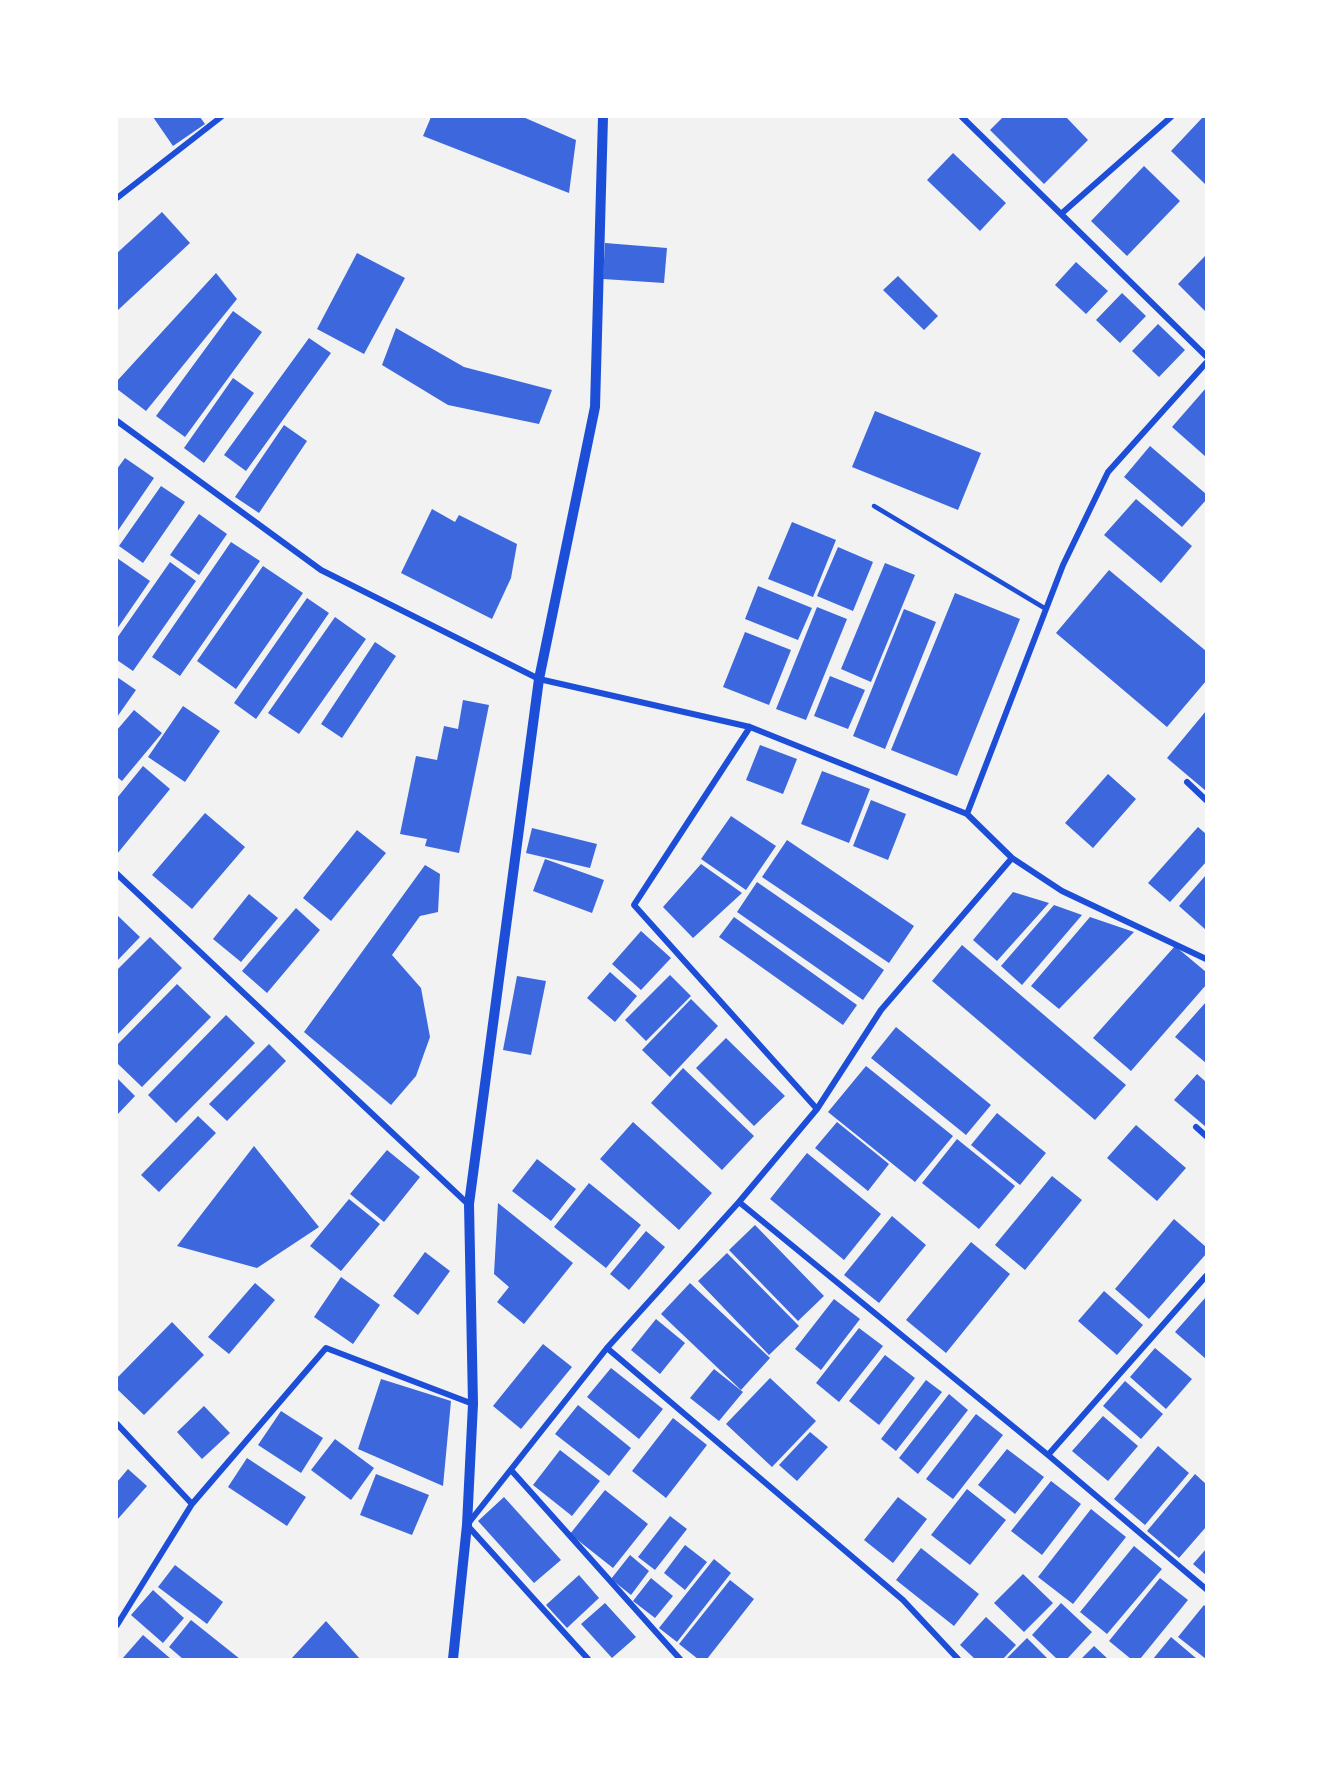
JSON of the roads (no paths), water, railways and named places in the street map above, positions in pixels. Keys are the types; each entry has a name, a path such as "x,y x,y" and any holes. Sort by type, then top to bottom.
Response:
{"street":[{"path":"117,198 221,117"},
{"path":"453,1659 467,1525 473,1404 469,1204 539,680 596,407 603,117"},
{"path":"962,117 1206,356"},
{"path":"1061,214 1171,117"},
{"path":"967,814 1063,565 1108,472 1206,363"},
{"path":"117,421 321,570 539,680 750,727 967,814 1011,858 1062,891 1206,959"},
{"path":"750,727 634,905 816,1109"},
{"path":"1187,782 1206,800"},
{"path":"467,1525 607,1347 739,1202 816,1109 881,1010 1011,858"},
{"path":"117,873 469,1204"},
{"path":"1196,1127 1206,1136"},
{"path":"739,1202 1048,1455 1206,1588"},
{"path":"1048,1455 1206,1276"},
{"path":"607,1347 903,1600 958,1659"},
{"path":"117,1625 192,1504 326,1348 473,1404"},
{"path":"117,1424 192,1504"},
{"path":"511,1470 680,1659"},
{"path":"467,1525 588,1659"}],"lane":[{"path":"874,506 1046,609"}]}
